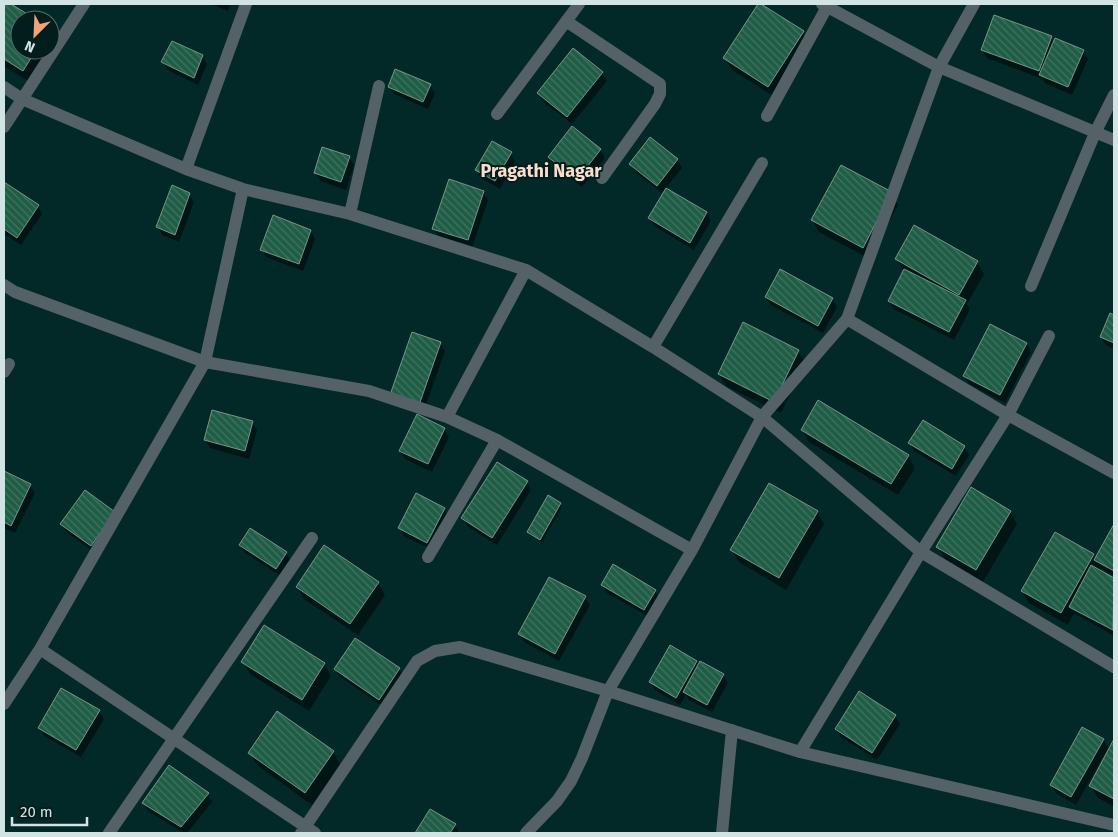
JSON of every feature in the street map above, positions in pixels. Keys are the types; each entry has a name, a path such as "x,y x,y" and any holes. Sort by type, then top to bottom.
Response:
{"street":[{"path":"4,127 84,4"},
{"path":"186,169 246,4"},
{"path":"496,114 579,4"},
{"path":"526,833 557,801 571,781 608,691 692,550 762,417 847,319 939,68 974,4"},
{"path":"768,116 824,5 939,68 1114,140"},
{"path":"566,21 660,84 660,94 655,104 602,178"},
{"path":"350,214 379,86"},
{"path":"4,87 22,99 186,169 243,189 350,214 526,270 654,347 762,417 922,552 1114,667"},
{"path":"1031,286 1095,133 1114,95"},
{"path":"654,347 762,163"},
{"path":"4,704 40,649 205,362 243,189"},
{"path":"447,417 526,270"},
{"path":"4,284 15,292 205,362 369,391 447,417 497,440 692,550"},
{"path":"847,319 1008,415 1114,473"},
{"path":"800,752 1008,415 1049,336"},
{"path":"428,557 497,440"},
{"path":"109,833 312,538"},
{"path":"40,649 308,831 418,661 436,651 460,648 608,691 800,752 1114,825"},
{"path":"722,833 732,730"}],"building":[{"path":"4,4 11,4 21,10 10,10 10,60 30,60 23,71 4,59"},
{"path":"758,4 761,4 804,31 768,87 723,58"},
{"path":"994,15 1052,36 1039,71 981,50"},
{"path":"1055,38 1084,50 1068,87 1039,75"},
{"path":"172,41 203,55 194,78 161,62"},
{"path":"573,48 603,72 567,117 537,93"},
{"path":"395,69 431,84 423,102 388,87"},
{"path":"572,126 601,149 577,180 548,157"},
{"path":"650,137 678,159 657,186 629,164"},
{"path":"492,141 512,152 495,181 475,170"},
{"path":"322,147 350,156 341,182 314,173"},
{"path":"841,165 892,192 863,248 811,220"},
{"path":"449,179 484,191 468,240 432,229"},
{"path":"4,182 39,205 17,238 4,229"},
{"path":"172,185 190,193 175,235 156,227"},
{"path":"666,188 707,212 690,243 648,218"},
{"path":"273,215 311,230 299,264 260,250"},
{"path":"914,225 978,261 959,295 895,259"},
{"path":"780,269 833,298 818,326 765,297"},
{"path":"904,269 966,300 949,332 888,301"},
{"path":"1110,313 1114,315 1114,343 1100,337"},
{"path":"743,322 799,350 774,402 718,374"},
{"path":"990,324 1027,343 1000,395 963,376"},
{"path":"412,332 441,342 419,405 390,395"},
{"path":"818,400 909,455 891,484 801,430"},
{"path":"212,410 253,421 245,451 204,440"},
{"path":"417,414 445,428 428,464 399,451"},
{"path":"923,420 965,446 952,469 908,443"},
{"path":"497,462 528,481 492,538 461,518"},
{"path":"4,471 31,484 11,526 4,522"},
{"path":"769,483 818,511 779,578 730,550"},
{"path":"971,487 1011,511 976,570 936,547"},
{"path":"85,490 115,512 91,546 60,524"},
{"path":"416,493 445,508 427,543 398,528"},
{"path":"548,495 561,503 540,540 527,532"},
{"path":"1114,524 1114,571 1094,560"},
{"path":"250,528 287,552 276,569 239,545"},
{"path":"1055,532 1094,554 1061,613 1021,591"},
{"path":"324,545 379,582 350,624 296,587"},
{"path":"613,564 656,590 644,610 601,585"},
{"path":"1091,565 1114,578 1113,630 1069,607"},
{"path":"549,577 586,596 555,654 518,634"},
{"path":"264,625 325,663 302,700 241,662"},
{"path":"355,638 400,668 379,700 334,669"},
{"path":"670,645 697,661 676,698 649,682"},
{"path":"700,661 724,674 707,705 683,692"},
{"path":"61,688 100,710 76,750 38,728"},
{"path":"859,691 896,715 872,753 835,729"},
{"path":"277,711 334,751 305,793 248,753"},
{"path":"1082,727 1104,739 1071,797 1050,785"},
{"path":"1114,739 1114,799 1089,786"},
{"path":"169,765 209,793 181,827 142,803"},
{"path":"430,809 456,824 450,833 415,833"}],"district":[{"name":"Pragathi Nagar","path":"541,171"}]}
